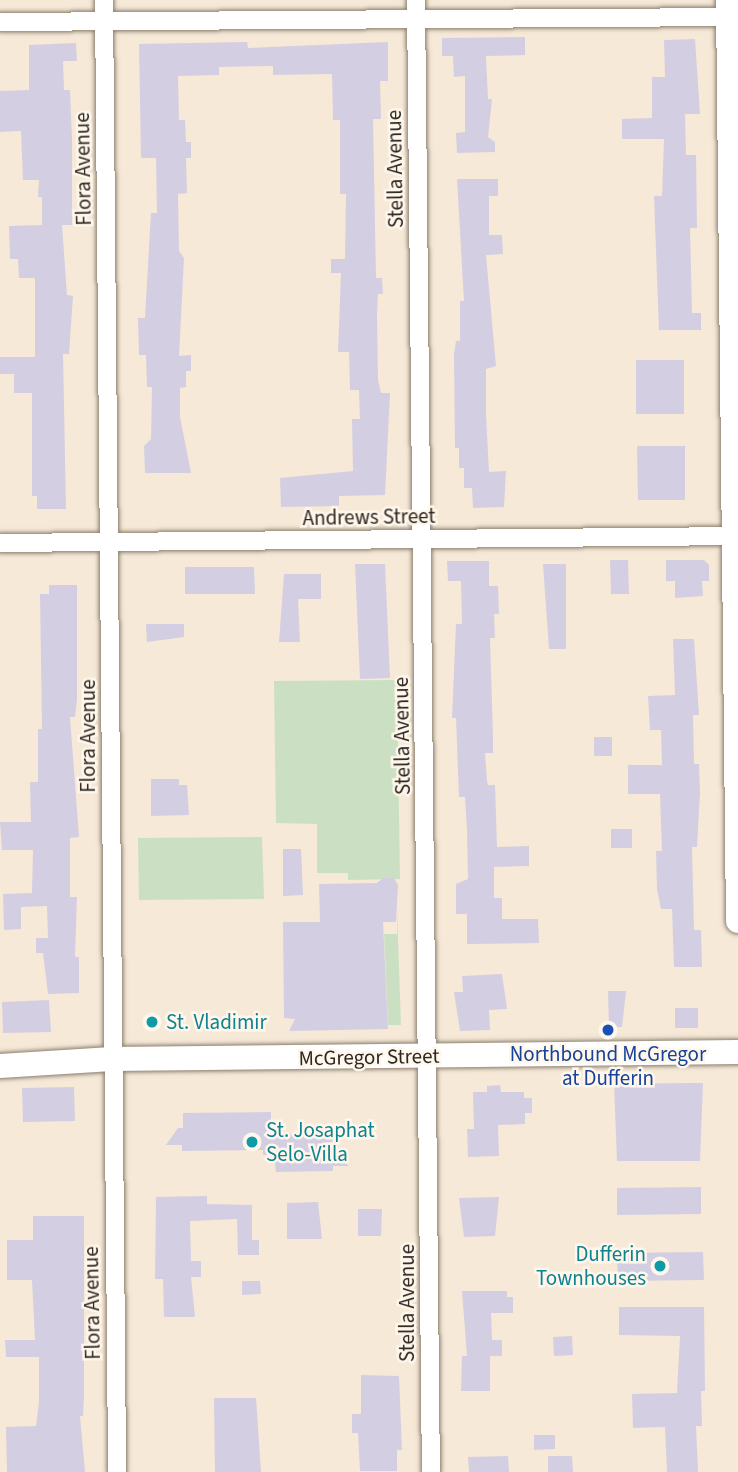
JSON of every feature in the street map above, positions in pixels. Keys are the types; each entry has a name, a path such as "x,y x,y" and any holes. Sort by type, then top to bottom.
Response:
{"main road":[{"path":"732,11 738,921"},
{"name":"McGregor Street","path":"0,1066 112,1059 738,1052"}],"street":[{"name":"Flora Avenue","path":"104,0 117,1472"},
{"path":"0,22 104,21 416,9 732,11"},
{"name":"Stella Avenue","path":"416,9 431,1472"},
{"name":"Andrews Street","path":"0,543 736,536"}],"green space":[{"path":"397,680 400,879 348,880 348,873 317,873 317,824 276,823 274,681"},
{"path":"262,837 264,899 139,900 138,838"},
{"path":"397,910 401,1025 388,1025 384,934 397,934"}],"building":[{"path":"525,37 525,55 486,56 488,99 492,99 488,137 495,142 495,152 457,153 456,133 465,132 465,76 454,77 453,56 442,56 442,38"},
{"path":"695,39 700,114 685,114 686,155 696,155 697,228 690,228 692,313 701,313 701,330 659,330 654,196 662,196 664,139 622,139 622,119 652,118 652,77 665,77 664,40"},
{"path":"247,42 248,48 388,42 388,81 380,81 381,119 373,119 376,278 382,278 383,294 378,294 378,380 381,393 390,393 385,495 339,496 339,506 281,507 280,478 353,471 352,419 360,419 359,390 350,390 349,352 338,352 341,273 331,273 331,259 345,259 346,194 340,194 340,120 333,120 332,74 273,75 273,66 219,67 219,75 178,76 179,120 185,120 186,142 191,142 191,158 186,158 187,193 178,194 179,251 184,258 179,356 191,355 191,371 186,371 186,387 180,388 180,417 191,473 145,473 144,446 151,439 152,387 147,387 146,355 139,355 138,318 145,318 151,213 157,213 156,158 141,158 139,44"},
{"path":"76,43 77,61 63,61 64,90 70,90 72,141 72,225 62,225 67,295 73,296 69,354 63,354 66,509 37,509 37,496 32,496 32,393 14,393 14,374 0,374 0,357 35,357 35,278 19,278 18,259 10,259 9,226 42,225 42,197 38,197 39,180 23,180 21,131 0,132 0,91 29,90 29,45"},
{"path":"457,179 498,179 498,196 489,196 489,235 502,235 503,254 486,255 496,366 486,369 486,415 489,472 506,471 504,507 473,508 472,488 464,488 464,468 459,468 459,448 455,448 454,354 456,341 460,341 460,301 464,301"},
{"path":"636,360 684,360 684,414 636,414"},
{"path":"637,446 685,446 685,500 638,500"},
{"path":"610,560 628,560 629,594 611,594"},
{"path":"666,560 704,560 709,565 709,581 702,581 703,596 675,598 675,581 666,581"},
{"path":"447,561 489,561 489,586 498,586 499,614 494,614 495,638 490,638 493,753 485,753 487,781 488,785 495,785 497,847 529,846 529,866 494,867 494,898 502,898 502,919 538,919 539,943 467,944 467,914 456,914 456,884 468,879 465,797 459,797 456,718 452,718 456,624 462,624 461,581 448,581"},
{"path":"355,564 385,564 390,678 360,679"},
{"path":"543,564 566,564 566,649 549,649"},
{"path":"185,567 254,567 255,594 185,594"},
{"path":"284,574 321,574 321,599 298,599 300,642 279,642"},
{"path":"49,585 77,585 77,700 75,717 70,717 79,837 70,838 70,897 77,897 75,957 79,957 79,993 48,994 43,953 36,953 36,938 48,938 47,906 21,907 21,929 4,930 3,894 32,893 33,850 2,850 0,822 31,822 30,782 38,782 38,729 42,729 40,594 49,594"},
{"path":"146,624 184,624 184,637 147,642"},
{"path":"673,639 694,639 699,715 693,715 694,764 699,764 700,793 697,847 692,847 694,930 701,930 702,967 674,967 672,909 661,909 657,889 656,851 662,851 660,794 628,794 628,765 662,765 661,730 650,730 648,696 675,695"},
{"path":"594,737 612,737 612,756 594,756"},
{"path":"151,779 179,779 179,785 187,785 189,815 151,816"},
{"path":"611,829 632,829 632,848 611,848"},
{"path":"283,849 301,849 303,895 283,896"},
{"path":"383,878 394,878 398,885 396,922 383,922 388,1029 289,1031 295,1019 284,1018 283,922 320,922 319,884 377,883"},
{"path":"502,974 507,1009 489,1010 490,1030 460,1031 454,992 463,992 462,976"},
{"path":"608,991 626,991 622,1027 609,1027"},
{"path":"49,1000 51,1032 3,1033 2,1002"},
{"path":"675,1008 698,1008 698,1028 675,1028"},
{"path":"703,1083 700,1161 617,1161 614,1084"},
{"path":"500,1085 501,1092 524,1092 524,1098 532,1098 532,1113 525,1113 525,1124 498,1125 499,1156 468,1157 467,1129 474,1129 473,1092 487,1092 487,1086"},
{"path":"74,1087 75,1121 23,1122 22,1088"},
{"name":"St. Josaphat Selo-Villa","path":"271,1112 271,1129 276,1129 276,1134 332,1133 333,1150 349,1166 333,1166 333,1171 276,1172 275,1163 270,1163 270,1155 263,1155 263,1150 182,1151 182,1145 166,1145 178,1128 183,1128 183,1113"},
{"name":"Dufferin Townhouses","path":"701,1187 701,1214 617,1215 617,1188"},
{"path":"207,1196 207,1204 252,1205 252,1240 259,1240 259,1255 238,1255 237,1219 190,1221 191,1261 201,1261 201,1277 191,1277 195,1317 164,1317 163,1279 155,1279 156,1197"},
{"path":"499,1197 495,1236 464,1237 459,1198"},
{"path":"318,1202 322,1239 287,1239 287,1203"},
{"path":"358,1209 382,1209 381,1236 358,1236"},
{"path":"33,1216 84,1216 84,1396 83,1416 80,1416 85,1472 7,1472 6,1427 36,1426 39,1402 39,1357 6,1357 5,1340 35,1340 32,1280 7,1280 7,1240 33,1240"},
{"name":"Dufferin Townhouses","path":"703,1252 704,1280 618,1281 617,1253"},
{"path":"242,1281 260,1281 261,1294 242,1295"},
{"path":"462,1291 507,1291 507,1297 513,1297 513,1313 491,1313 492,1340 502,1340 502,1356 490,1356 490,1391 461,1391 462,1356 467,1356"},
{"path":"619,1307 704,1307 705,1391 701,1391 702,1426 696,1426 698,1472 667,1472 665,1427 633,1428 632,1394 677,1393 680,1336 619,1335"},
{"path":"572,1336 573,1355 554,1356 553,1337"},
{"path":"361,1375 399,1376 402,1450 397,1450 397,1471 360,1471 358,1433 352,1433 352,1414 361,1414"},
{"path":"214,1398 256,1398 261,1472 215,1472"},
{"path":"534,1435 555,1435 555,1449 534,1450"},
{"path":"508,1456 509,1472 469,1472 468,1457"},
{"path":"548,1456 572,1456 573,1472 548,1472"}],"place":[{"name":"St. Vladimir","path":"152,1022"},
{"name":"Northbound McGregor at Dufferin","path":"608,1030"},
{"name":"St. Josaphat Selo-Villa","path":"252,1142"},
{"name":"Dufferin Townhouses","path":"660,1266"}]}
